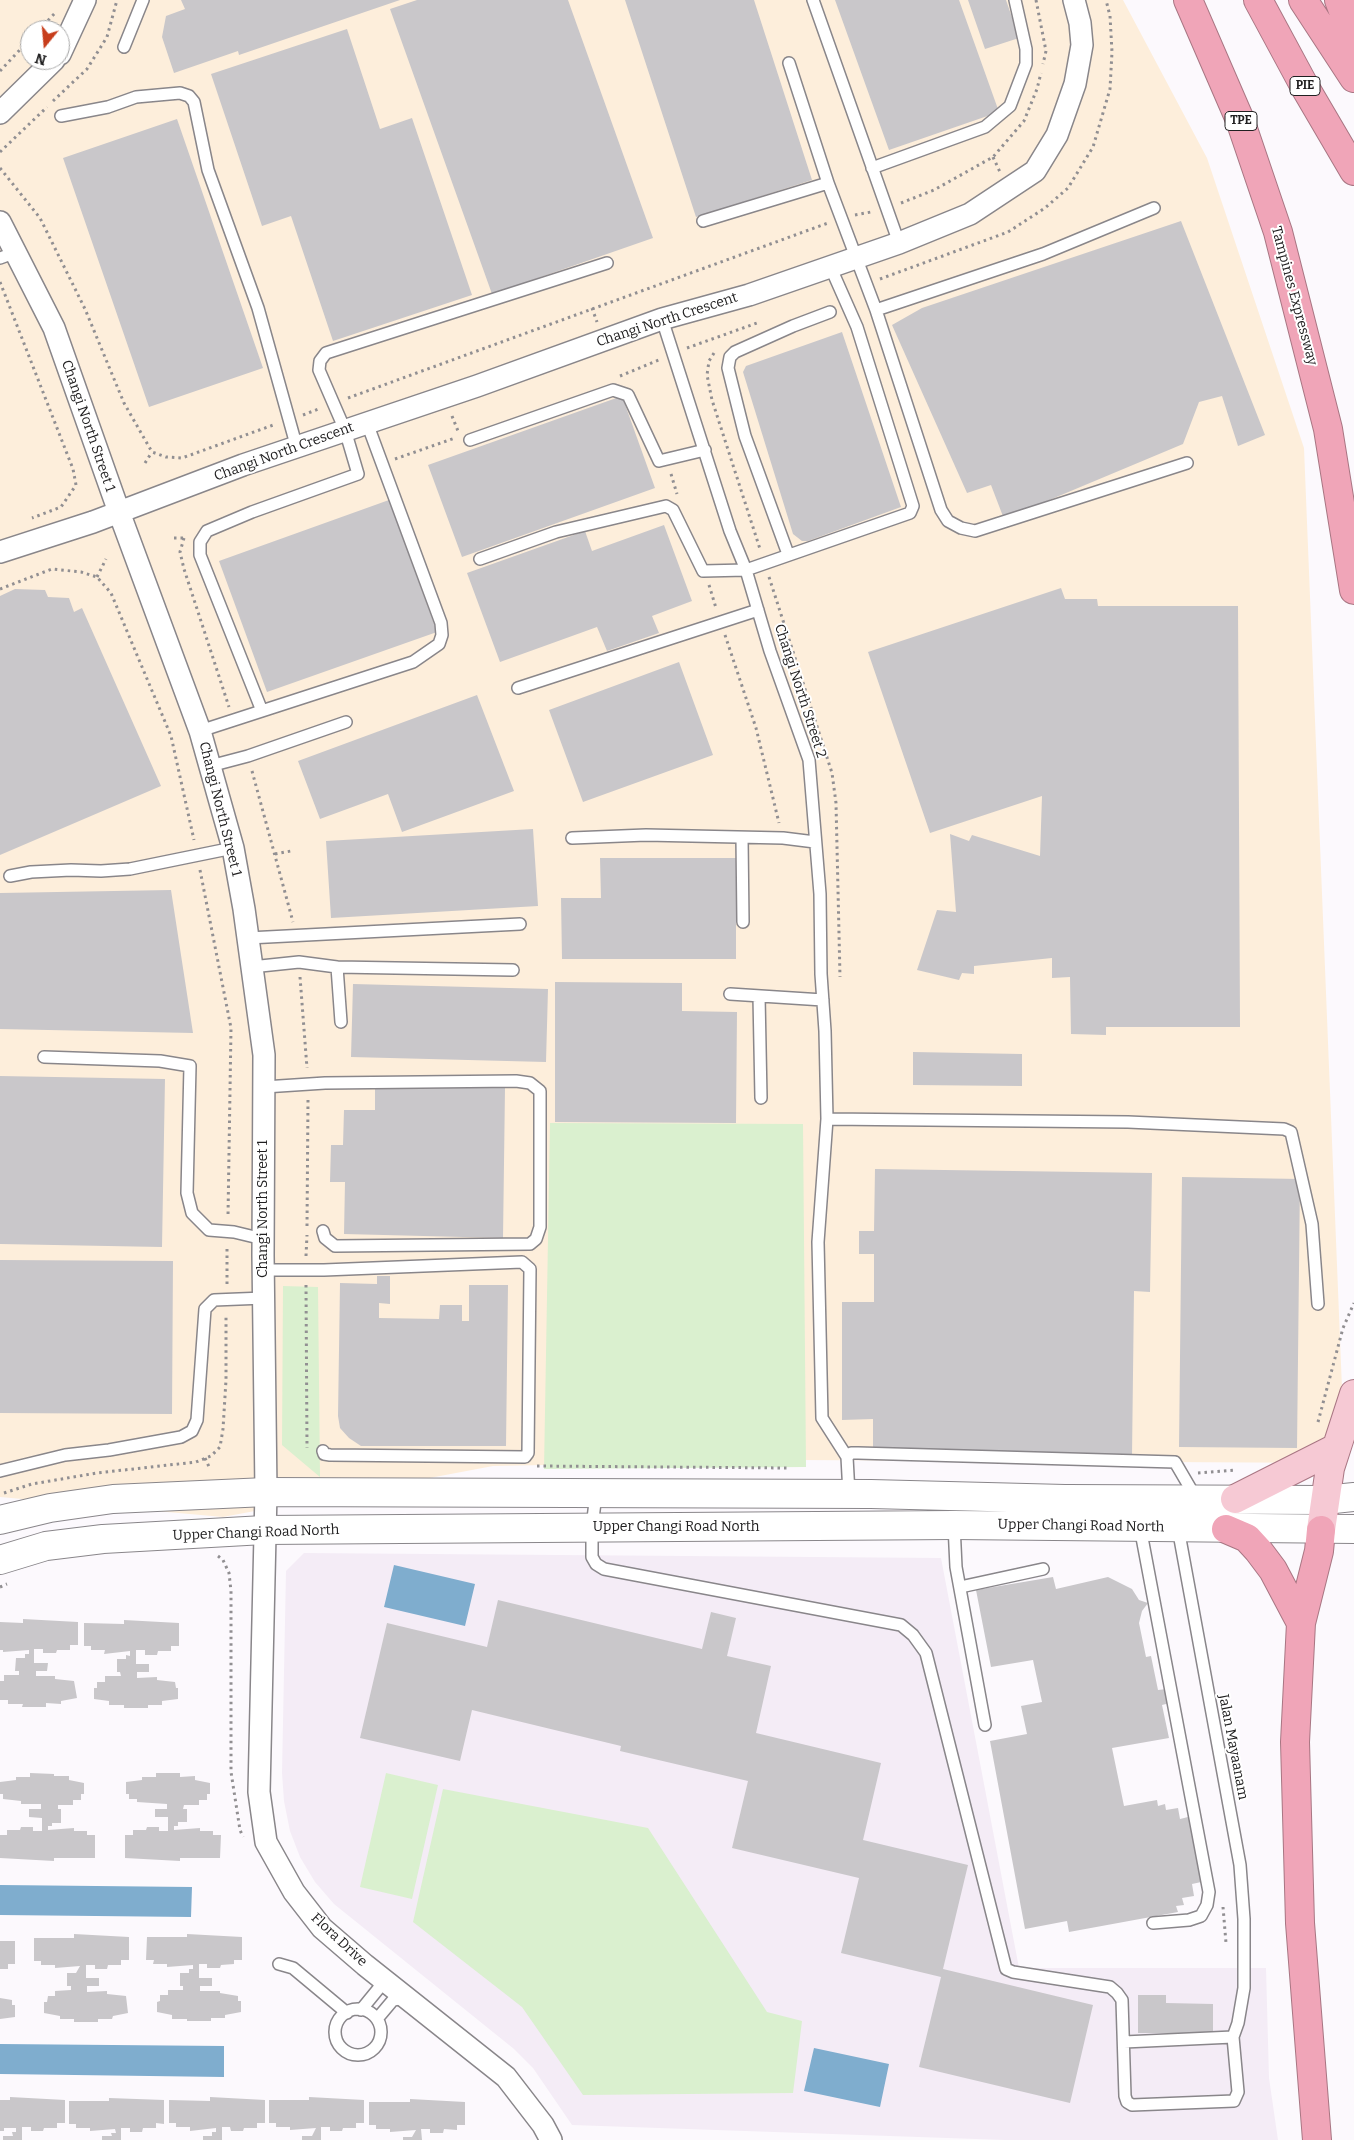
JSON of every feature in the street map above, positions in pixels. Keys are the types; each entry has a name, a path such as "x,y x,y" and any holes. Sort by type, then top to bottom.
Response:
{"highway":[{"name":"PIE","path":"1258,0 1354,171"},
{"path":"1303,0 1354,78"},
{"path":"1339,0 1354,40"},
{"name":"Tampines Expressway","path":"1188,5 1240,120 1278,232 1328,429 1354,590"},
{"path":"1226,1529 1246,1538 1258,1550 1273,1570 1301,1623"},
{"path":"1317,2140 1300,1923 1296,1706 1301,1623 1321,1530"}],"main road":[{"path":"1321,1530 1336,1448 1354,1394"},
{"path":"1235,1499 1336,1448"}],"street":[{"path":"70,32 85,0"},
{"name":"Changi North Crescent","path":"0,552 118,512 242,465 477,386 662,319 749,294 899,243 970,214 1035,171 1057,135 1075,84 1082,44 1080,23 1074,0"},
{"path":"0,113 44,70"},
{"name":"Changi North Street 1","path":"0,222 8,255 54,328 118,512 200,731 233,848 248,938 264,1055 263,1270 266,1492"},
{"name":"Upper Changi Road North","path":"0,1520 50,1508 113,1499 266,1492 848,1494 1065,1499 1325,1500 1354,1497"},
{"name":"Flora Drive","path":"266,1492 258,1792 266,1842 294,1892 322,1928 506,2077 543,2125 552,2140"},
{"name":"Upper Changi Road North","path":"4,1572 56,1544 103,1539 264,1530 954,1525 1354,1529"}],"lane":[{"path":"124,47 143,0"},
{"path":"813,0 899,243"},
{"path":"872,168 985,127 1010,106 1026,64 1026,49 1015,0"},
{"path":"789,63 828,183 876,310 940,510 948,521 961,528 975,532 1187,463"},
{"path":"61,116 108,107 136,97 180,93 189,96 194,102 208,170 258,308 297,448"},
{"path":"703,221 828,183"},
{"path":"876,310 1043,254 1154,208"},
{"path":"262,711 200,555 200,542 207,531 252,512 356,476 358,472 345,430 319,370 320,361 326,353 607,263"},
{"path":"480,559 556,532 666,506 673,510 701,569 705,572 746,570 910,513 913,506 857,327 830,266"},
{"path":"788,554 745,436 728,368 730,357 735,352 830,312"},
{"name":"Changi North Street 2","path":"662,319 706,450 730,531 746,570 770,651 809,760 820,894 827,1119 818,1242 822,1418 847,1456"},
{"path":"470,440 613,390 628,395 658,460 667,460 706,450"},
{"path":"200,731 413,662 439,644 442,635 442,623 366,423"},
{"path":"518,688 758,610"},
{"path":"210,766 248,756 346,722"},
{"path":"572,838 646,834 783,838 815,842"},
{"path":"742,838 743,922"},
{"path":"10,876 31,872 71,870 101,872 130,869 233,848"},
{"path":"248,938 520,924"},
{"path":"252,967 299,962 337,967 513,970"},
{"path":"337,967 341,1022"},
{"path":"730,994 823,1000"},
{"path":"759,996 761,1098"},
{"path":"44,1056 160,1061 190,1066 188,1192 192,1213 209,1230 234,1232 263,1239"},
{"path":"264,1087 308,1083 516,1081 530,1083 540,1091 540,1227 536,1239 530,1244 335,1246 325,1238 323,1231"},
{"path":"827,1119 1128,1122 1284,1129 1290,1132 1312,1224 1318,1304"},
{"path":"263,1270 522,1262 530,1270 528,1453 524,1456 330,1456 324,1454 323,1450"},
{"path":"0,1471 65,1455 109,1450 181,1437 192,1431 198,1412 205,1309 214,1300 264,1298"},
{"path":"848,1494 847,1456 851,1453 858,1453 1174,1462 1197,1499"},
{"path":"596,1494 592,1527 592,1557 596,1564 604,1570 900,1625 914,1635 926,1653 1006,1969 1013,1972 1110,1987 1122,2000 1124,2042 1127,2102 1132,2105 1234,2101 1238,2092 1233,2037 1124,2042"},
{"path":"954,1525 956,1567 985,1726"},
{"path":"1140,1528 1209,1892 1207,1905 1201,1916 1189,1920 1153,1923"},
{"name":"Jalan Mayaanam","path":"1178,1528 1240,1865 1244,1919 1244,1973 1241,2011 1233,2037"},
{"path":"960,1587 1043,1569"},
{"path":"279,1964 293,1968 347,2013"},
{"path":"361,2010 379,1988 380,1976"},
{"path":"377,2019 393,2000 407,1998"},
{"path":"361,2010 368,2012 377,2019 381,2035 378,2044 371,2051 353,2054 344,2050 338,2043 337,2025 347,2013 361,2010"}],"path":[{"path":"0,152 87,70 107,37 117,0"},
{"path":"1106,0 1110,16"},
{"path":"49,20 60,8"},
{"path":"0,71 20,50"},
{"path":"0,168 40,218 84,309 124,403 152,452 166,457 182,458 841,218 887,209 934,190 993,157"},
{"path":"0,282 71,462 76,485 61,507 27,520"},
{"path":"616,378 624,381"},
{"path":"145,464 152,452"},
{"path":"667,460 678,496"},
{"path":"76,485 82,487"},
{"path":"189,531 184,538 180,552 233,721"},
{"path":"174,538 184,538"},
{"path":"97,577 106,559"},
{"path":"705,572 756,728 783,838"},
{"path":"248,756 297,936"},
{"path":"275,854 291,851"},
{"path":"299,962 308,1083 305,1441 309,1458"},
{"path":"1316,1428 1343,1328 1354,1303"},
{"path":"205,1458 210,1469"},
{"path":"536,1466 792,1468"},
{"path":"1181,1474 1240,1470"},
{"path":"212,1551 223,1560 229,1573 231,1591 231,1772 240,1830 243,1838"},
{"path":"0,1587 4,1572"}],"shaded area":[{"path":"0,0 1123,0 1207,158 1304,448 1345,1463 797,1460 493,1466 223,1517 0,1497"},
{"path":"304,1553 941,1558 1019,1968 1266,1968 1269,2078 1278,2140 1005,2140 572,2125 533,2068 514,2049 334,1904 315,1882 300,1857 290,1831 284,1801 282,1773 286,1571"}],"green space":[{"path":"550,1123 803,1124 806,1467 544,1469"},
{"path":"283,1286 318,1287 320,1477 282,1445"},
{"path":"386,1773 438,1785 412,1899 360,1887"},
{"path":"443,1789 648,1828 767,2012 802,2021 793,2093 583,2095 522,2007 413,1922"}],"water":[{"path":"394,1565 475,1584 465,1626 384,1607"},
{"path":"0,1885 192,1887 191,1917 0,1915"},
{"path":"0,2044 224,2046 224,2077 0,2074"},
{"path":"814,2048 889,2064 880,2107 804,2091"}],"building":[{"path":"181,0 400,0 239,55 238,51 174,73 162,37 166,16 185,9"},
{"path":"417,0 568,0 653,238 492,294 390,9"},
{"path":"625,0 754,0 812,180 696,217"},
{"path":"835,0 959,0 999,112 889,150"},
{"path":"968,0 1006,0 1019,38 985,49"},
{"path":"347,29 380,129 412,118 472,295 333,341 291,216 262,226 211,74"},
{"path":"177,119 263,368 149,407 63,158"},
{"path":"1181,221 1265,435 1238,446 1222,396 1199,402 1183,444 1004,519 991,485 967,493 892,325 922,308"},
{"path":"842,332 901,507 808,541 802,541 793,534 743,372 746,366"},
{"path":"622,396 655,488 462,557 428,465"},
{"path":"389,500 437,632 267,692 219,561"},
{"path":"664,525 692,601 652,616 659,633 607,651 597,627 500,662 467,573 585,531 592,551"},
{"path":"1061,588 1065,599 1097,599 1098,606 1238,606 1240,1027 1106,1027 1106,1035 1071,1034 1070,977 1052,978 1052,958 974,966 974,974 962,973 959,980 917,970 937,910 956,912 950,834 969,841 972,835 1040,856 1042,796 930,833 868,652"},
{"path":"15,589 45,590 48,597 69,598 74,612 82,608 161,786 0,855 0,596"},
{"path":"679,662 713,755 583,802 549,710"},
{"path":"477,695 514,791 402,832 388,794 320,819 298,761"},
{"path":"533,829 538,906 331,918 326,841"},
{"path":"600,858 736,858 736,959 562,959 561,898 601,898"},
{"path":"171,890 193,1033 0,1029 0,893"},
{"path":"555,982 682,983 682,1011 737,1012 736,1123 555,1122"},
{"path":"353,984 548,989 546,1062 351,1057"},
{"path":"913,1052 1022,1054 1022,1086 913,1085"},
{"path":"0,1076 165,1079 162,1247 0,1244"},
{"path":"375,1085 505,1088 503,1238 344,1234 345,1182 330,1182 331,1145 343,1145 344,1110 375,1110"},
{"path":"875,1169 1152,1173 1150,1292 1134,1291 1132,1456 873,1453 873,1419 842,1420 842,1302 874,1302 874,1254 859,1254 859,1231 874,1231"},
{"path":"1182,1177 1300,1179 1297,1448 1179,1447"},
{"path":"0,1260 173,1261 172,1414 0,1413"},
{"path":"377,1276 390,1276 390,1304 379,1303 379,1318 439,1319 440,1305 462,1305 462,1321 469,1321 469,1285 508,1285 506,1446 361,1446 349,1438 340,1428 338,1416 340,1283 377,1284"},
{"path":"1053,1577 1056,1589 1108,1577 1132,1589 1139,1600 1148,1603 1142,1611 1139,1623 1146,1657 1151,1656 1158,1690 1167,1689 1170,1703 1162,1705 1169,1738 1112,1748 1124,1806 1157,1800 1158,1806 1165,1804 1166,1810 1178,1808 1180,1819 1192,1816 1206,1881 1192,1884 1194,1896 1182,1898 1184,1905 1176,1906 1178,1912 1069,1932 1067,1921 1025,1929 990,1741 1027,1734 1021,1706 1042,1702 1033,1660 991,1667 976,1590"},
{"path":"498,1600 702,1649 711,1612 736,1618 727,1656 771,1666 756,1733 881,1763 863,1840 968,1865 943,1969 1093,2005 1070,2103 919,2067 941,1977 841,1953 859,1878 732,1848 748,1781 620,1751 621,1746 472,1710 460,1761 360,1738 387,1623 487,1647"},
{"path":"23,1619 78,1622 78,1645 70,1645 70,1650 43,1653 43,1649 34,1649 34,1663 48,1663 47,1671 36,1671 36,1676 55,1676 55,1679 74,1681 77,1698 61,1701 61,1704 46,1703 46,1707 22,1707 23,1704 8,1704 8,1700 0,1700 0,1681 4,1681 4,1675 19,1675 19,1671 15,1671 16,1658 25,1658 25,1654 29,1654 29,1650 3,1652 3,1650 0,1650 0,1622 23,1623"},
{"path":"124,1620 179,1623 179,1646 171,1646 171,1651 158,1651 157,1655 145,1655 145,1650 136,1650 136,1664 149,1664 149,1672 137,1672 137,1678 157,1677 157,1680 175,1682 176,1688 178,1688 178,1699 162,1701 162,1705 148,1705 148,1708 124,1708 124,1705 109,1705 109,1701 94,1699 94,1688 97,1688 97,1682 105,1682 105,1676 121,1676 120,1672 117,1672 117,1659 126,1659 126,1655 130,1656 130,1651 104,1654 105,1650 91,1650 91,1646 84,1646 84,1623 124,1624"},
{"path":"30,1773 69,1776 69,1780 84,1783 84,1794 81,1794 81,1800 73,1800 73,1805 58,1805 58,1809 61,1809 61,1823 52,1823 52,1826 48,1826 48,1830 74,1828 74,1831 87,1831 87,1835 95,1835 95,1858 54,1858 54,1861 0,1858 0,1835 7,1835 7,1830 33,1827 33,1831 42,1831 42,1818 29,1817 29,1809 41,1809 41,1804 21,1804 21,1801 3,1799 3,1794 0,1794 0,1782 16,1780 16,1777 30,1777"},
{"path":"156,1773 180,1773 180,1777 195,1776 195,1780 210,1783 210,1794 207,1794 207,1800 199,1800 199,1805 184,1805 183,1809 187,1809 187,1822 178,1822 178,1826 174,1826 174,1830 200,1828 200,1831 213,1831 213,1835 221,1835 220,1858 180,1858 180,1861 125,1858 125,1835 133,1835 133,1830 146,1830 147,1827 159,1827 159,1831 168,1831 168,1817 155,1817 155,1809 167,1809 167,1804 137,1802 137,1799 129,1799 129,1794 126,1794 126,1782 142,1780 142,1777 156,1777"},
{"path":"74,1934 129,1937 129,1960 121,1960 121,1965 108,1965 107,1969 95,1969 95,1965 86,1965 86,1978 99,1978 99,1986 87,1986 87,1992 107,1991 107,1994 126,1996 128,2013 113,2016 112,2019 98,2019 98,2022 74,2022 74,2019 60,2019 60,2016 44,2013 44,2002 47,2002 48,1996 55,1996 55,1991 71,1990 71,1986 67,1986 67,1973 76,1973 80,1966 55,1968 55,1965 41,1965 41,1961 34,1961 34,1938 74,1938"},
{"path":"187,1934 242,1937 242,1960 234,1960 234,1964 221,1965 220,1968 207,1968 207,1964 199,1964 199,1978 212,1978 212,1986 200,1986 200,1991 220,1991 220,1993 238,1996 238,2001 241,2001 241,2012 225,2015 225,2018 211,2018 211,2021 187,2021 187,2019 172,2019 172,2015 157,2012 157,2002 160,2001 160,1995 168,1995 168,1990 183,1990 183,1986 180,1986 180,1973 189,1973 189,1969 193,1969 193,1965 167,1967 167,1964 153,1964 154,1960 146,1960 147,1937 187,1937"},
{"path":"0,1941 15,1941 15,1964 8,1964 8,1969 0,1969"},
{"path":"1138,1995 1166,1995 1166,2003 1213,2004 1213,2033 1138,2033"},
{"path":"0,1998 12,2000 12,2005 15,2005 15,2017 0,2019"},
{"path":"10,2097 65,2100 65,2123 57,2123 57,2128 44,2128 43,2131 31,2131 31,2127 22,2127 22,2140 3,2140 3,2136 13,2136 12,2132 16,2132 16,2128 4,2128 4,2131 0,2131 0,2100 10,2100"},
{"path":"210,2097 265,2100 265,2123 257,2123 257,2128 244,2128 243,2131 231,2131 230,2127 222,2127 222,2140 203,2140 203,2136 212,2136 212,2132 216,2132 216,2128 190,2131 190,2127 176,2127 176,2123 169,2123 169,2100 210,2101"},
{"path":"309,2097 364,2100 364,2123 356,2123 356,2128 343,2128 342,2131 330,2131 330,2127 321,2127 321,2140 302,2140 302,2136 312,2136 316,2128 290,2130 290,2127 276,2127 276,2123 269,2123 269,2100 309,2100"},
{"path":"109,2098 164,2100 164,2124 156,2123 156,2128 143,2128 142,2132 130,2132 130,2128 121,2128 121,2140 102,2140 102,2136 112,2136 111,2133 116,2133 115,2129 90,2131 90,2128 76,2128 76,2124 69,2124 69,2101 109,2101"},
{"path":"410,2099 465,2102 465,2125 457,2125 457,2130 444,2129 443,2133 430,2133 430,2129 421,2129 422,2140 403,2140 403,2137 412,2137 416,2130 390,2132 390,2129 376,2129 376,2125 369,2125 369,2102 410,2102"}]}
